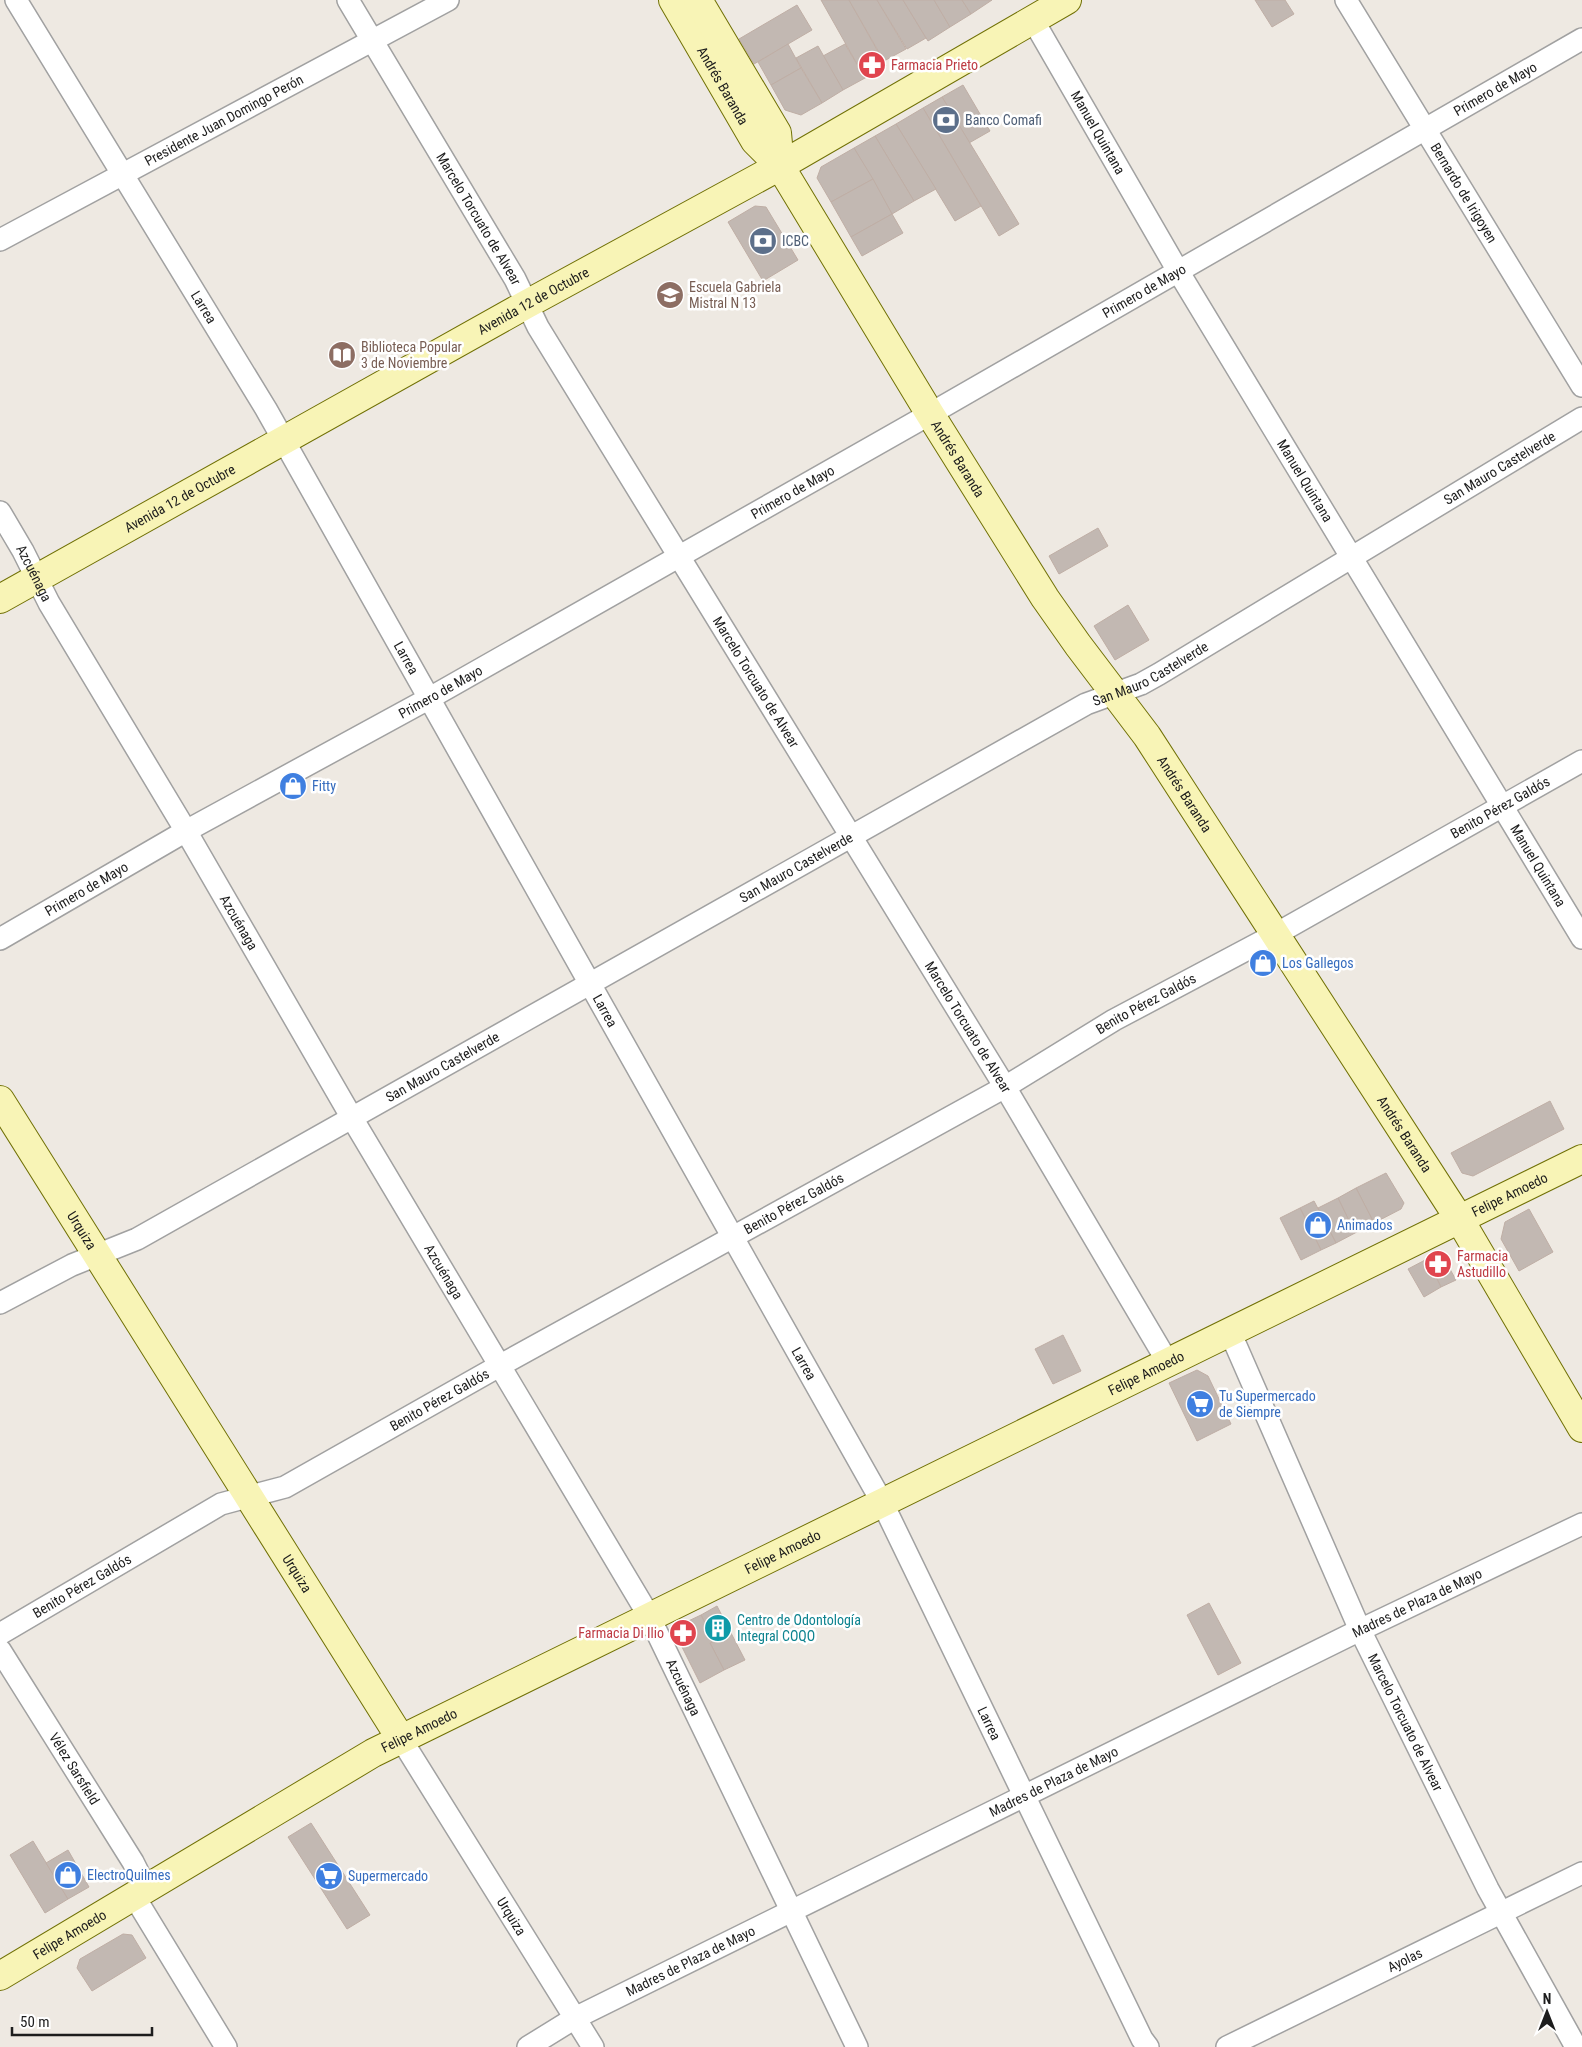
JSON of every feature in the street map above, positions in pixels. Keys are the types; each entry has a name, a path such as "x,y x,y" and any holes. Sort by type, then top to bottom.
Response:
{"main road":[{"name":"Andrés Baranda","path":"673,0 755,141 780,166 930,414 1045,598 1147,736 1460,1220 1582,1428"},
{"name":"Andrés Baranda","path":"698,0 777,133 780,166"},
{"name":"Avenida 12 de Octubre","path":"0,600 527,304 780,166 1064,1"},
{"name":"Urquiza","path":"0,1100 401,1739"},
{"name":"Felipe Amoedo","path":"0,1976 372,1753 1167,1361 1582,1159"}],"street":[{"name":"Larrea","path":"16,0 124,174 283,440 731,1238 882,1502 1142,2039 1148,2047"},
{"name":"Marcelo Torcuato de Alvear","path":"348,0 515,279 538,327 853,837 1005,1087 1167,1361"},
{"name":"Presidente Juan Domingo Perón","path":"0,240 448,0"},
{"name":"Bernardo de Irigoyen","path":"1346,0 1424,131 1582,386"},
{"name":"Manuel Quintana","path":"1033,20 1178,271 1582,938"},
{"name":"Primero de Mayo","path":"0,939 186,832 428,699 930,414 1582,39"},
{"name":"San Mauro Castelverde","path":"0,1303 72,1264 137,1239 1086,704 1159,674 1582,418"},
{"name":"Azcuénaga","path":"0,512 23,551 36,579 352,1118 649,1616 857,2047"},
{"name":"Benito Pérez Galdós","path":"0,1634 221,1504 286,1487 500,1366 1005,1087 1114,1020 1276,934 1582,761"},
{"name":"Marcelo Torcuato de Alvear","path":"1230,1332 1360,1630 1501,1913 1576,2047"},
{"name":"Madres de Plaza de Mayo","path":"528,2047 575,2018 1025,1794 1582,1524"},
{"name":"Vélez Sarsfield","path":"0,1650 133,1862 140,1892 226,2047"},
{"name":"Urquiza","path":"401,1739 592,2047"},
{"name":"Ayolas","path":"1227,2047 1582,1873"}],"building":[{"path":"821,0 849,0 886,66 865,78"},
{"path":"849,0 877,0 906,49 884,61"},
{"path":"877,0 903,0 926,38 907,49"},
{"path":"903,0 934,0 950,27 928,41"},
{"path":"934,0 962,0 971,14 950,27"},
{"path":"962,0 992,0 971,14"},
{"path":"1255,0 1285,0 1294,14 1272,27"},
{"path":"797,5 812,30 754,64 739,39"},
{"path":"788,44 801,68 771,85 758,62"},
{"path":"845,44 865,78 843,90 823,56"},
{"path":"818,46 843,90 822,103 796,58"},
{"path":"801,68 822,103 801,115 785,110 771,85"},
{"path":"963,85 990,131 969,143 942,97"},
{"path":"942,97 1019,224 999,236 923,108"},
{"path":"923,108 981,206 955,221 896,124"},
{"path":"896,124 936,189 914,201 875,136"},
{"path":"875,136 914,201 892,214 854,148"},
{"path":"854,148 873,179 831,202 817,178 821,167"},
{"path":"873,179 892,214 851,237 831,202"},
{"name":"ICBC","path":"755,206 766,207 798,260 763,281 728,222"},
{"path":"892,214 903,233 862,256 851,237"},
{"path":"1098,528 1108,546 1059,574 1049,556"},
{"path":"1128,605 1149,640 1115,660 1094,626"},
{"path":"1550,1101 1564,1129 1473,1176 1462,1173 1451,1153"},
{"path":"1386,1173 1404,1203 1401,1209 1374,1223 1356,1188"},
{"path":"1356,1188 1374,1223 1355,1233 1338,1198"},
{"path":"1338,1198 1355,1233 1336,1243 1318,1208"},
{"name":"Animados","path":"1314,1201 1336,1243 1321,1250 1300,1208"},
{"path":"1300,1208 1321,1250 1301,1260 1280,1218"},
{"path":"1529,1209 1553,1252 1519,1271 1501,1239 1505,1222"},
{"path":"1435,1255 1445,1260 1456,1280 1441,1287 1427,1259"},
{"path":"1427,1259 1441,1287 1424,1297 1408,1269"},
{"path":"1063,1335 1081,1371 1053,1384 1035,1349"},
{"name":"Tu Supermercado de Siempre","path":"1197,1370 1208,1376 1231,1424 1197,1441 1169,1383"},
{"path":"1209,1603 1241,1663 1218,1675 1187,1615"},
{"name":"Centro de Odontología Integral COQO","path":"717,1606 745,1660 724,1670 710,1643 714,1641 701,1615"},
{"path":"701,1615 714,1641 710,1643 724,1670 700,1683 677,1637 680,1636 677,1630 683,1627 682,1624"},
{"name":"Supermercado","path":"311,1823 370,1915 347,1929 288,1837"},
{"path":"33,1841 68,1899 45,1913 10,1855"},
{"name":"ElectroQuilmes","path":"68,1850 89,1887 68,1899 46,1863"},
{"path":"123,1934 132,1935 146,1958 92,1991 77,1968 80,1959"}],"place":[{"name":"Farmacia Prieto","path":"872,65"},
{"name":"Banco Comafi","path":"946,120"},
{"name":"ICBC","path":"763,241"},
{"name":"Escuela Gabriela Mistral N 13","path":"670,295"},
{"name":"Biblioteca Popular 3 de Noviembre","path":"342,355"},
{"name":"Fitty","path":"293,786"},
{"name":"Los Gallegos","path":"1263,963"},
{"name":"Animados","path":"1318,1225"},
{"name":"Farmacia Astudillo","path":"1438,1264"},
{"name":"Tu Supermercado de Siempre","path":"1200,1404"},
{"name":"Centro de Odontología Integral COQO","path":"718,1628"},
{"name":"Farmacia Di Ilio","path":"683,1633"},
{"name":"ElectroQuilmes","path":"68,1875"},
{"name":"Supermercado","path":"329,1876"}]}
